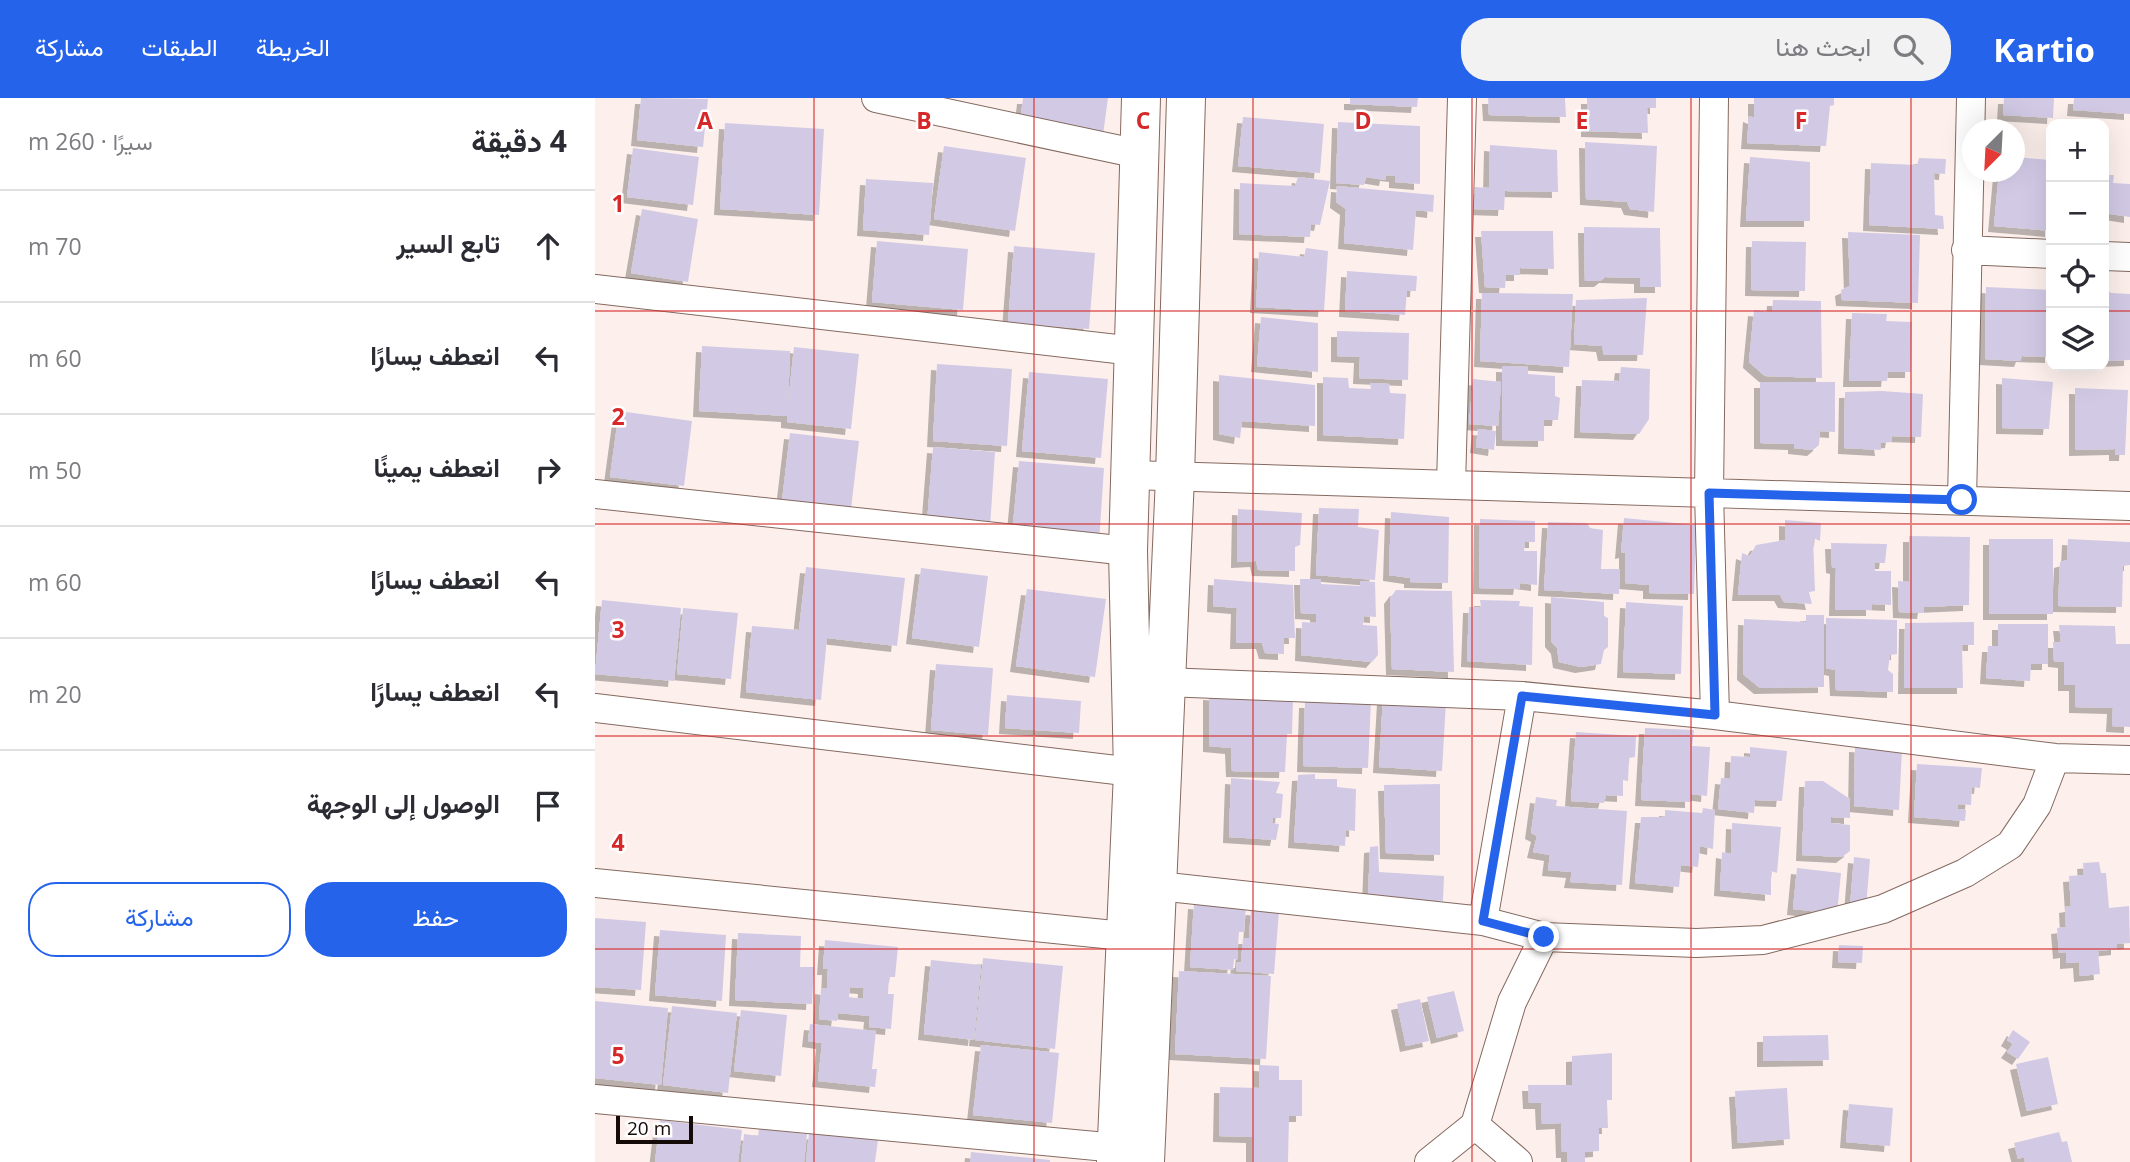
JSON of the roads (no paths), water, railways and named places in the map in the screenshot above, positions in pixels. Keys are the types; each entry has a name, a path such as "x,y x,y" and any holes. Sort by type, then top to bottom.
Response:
{"main road":[{"path":"1131,1154 1124,936 1143,885 1133,772 1128,551 1141,98"},
{"path":"1131,1154 1143,885 1165,682 1175,477 1186,98"}],"street":[{"path":"876,98 927,103 1139,155"},
{"path":"1451,485 1462,98"},
{"path":"1714,98 1709,493 1715,715"},
{"path":"1962,500 1971,98"},
{"path":"1966,250 2046,254"},
{"path":"2109,256 2130,257"},
{"path":"595,289 1134,351"},
{"path":"1131,475 2130,506"},
{"path":"595,494 1128,551"},
{"path":"1165,682 1522,696 1715,715 2055,758 2130,760"},
{"path":"1483,921 1522,696"},
{"path":"595,708 1133,772"},
{"path":"1143,885 1483,921 1544,937 1696,943 1763,940 1883,909 1965,873 2010,845 2037,805 2055,758"},
{"path":"595,883 1124,936"},
{"path":"1431,1161 1475,1125 1512,1002 1544,937"},
{"path":"595,1099 1131,1154"},
{"path":"1475,1125 1518,1162"}]}
